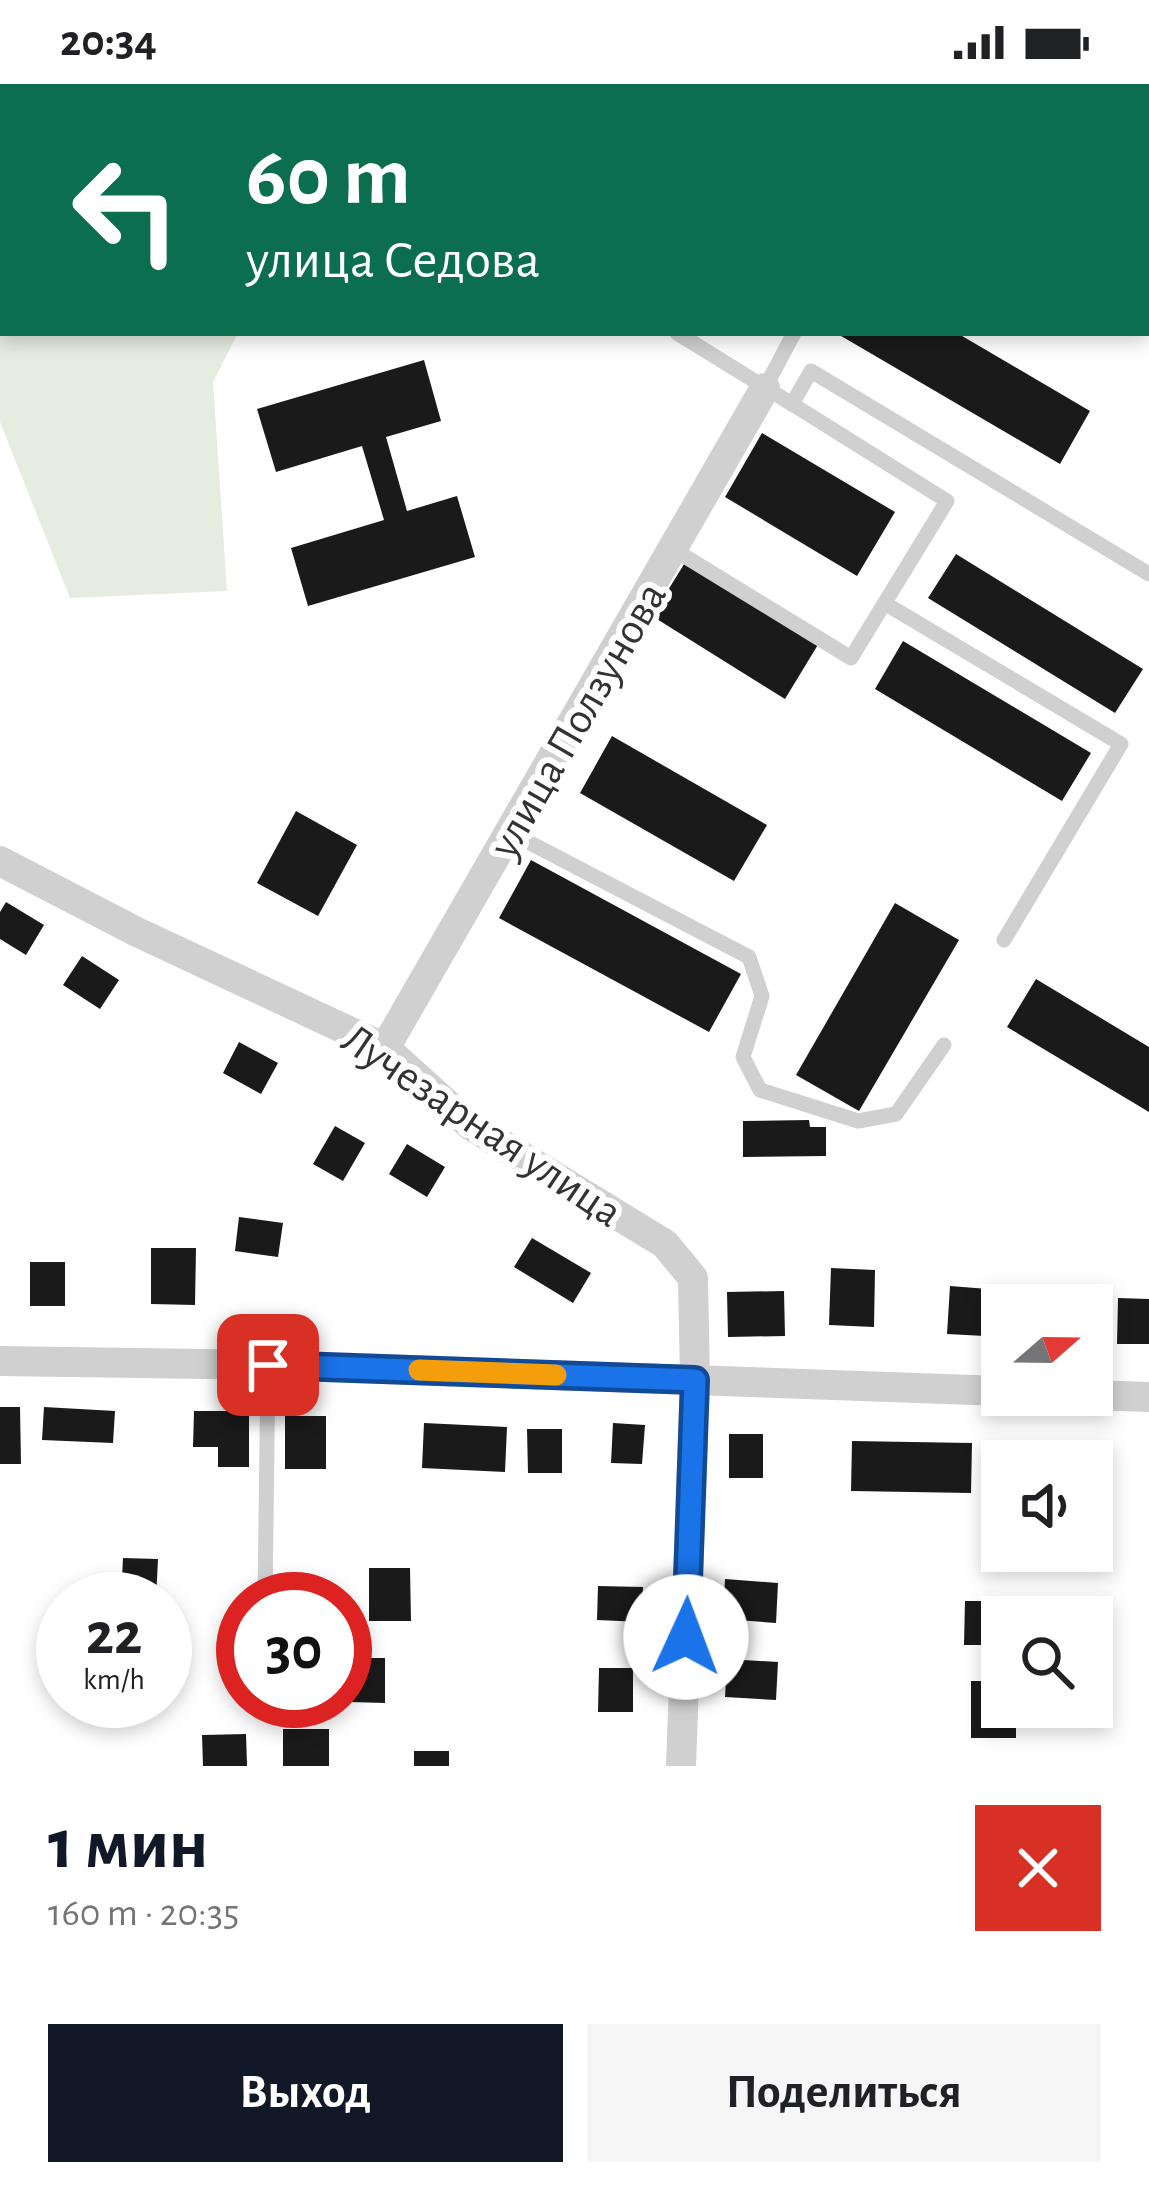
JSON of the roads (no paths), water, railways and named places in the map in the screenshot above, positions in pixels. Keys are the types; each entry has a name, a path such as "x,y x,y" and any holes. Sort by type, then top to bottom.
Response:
{"street":[{"name":"улица Ползунова","path":"385,1048 673,549 778,396"},
{"name":"Лучезарная улица","path":"0,861 137,932 385,1048 470,1124 665,1244 693,1278 695,1380"},
{"path":"0,1361 268,1365 981,1390"},
{"path":"681,1766 695,1380"},
{"path":"1113,1396 1149,1397"}],"lane":[{"path":"673,549 851,658 947,501 682,336"},
{"path":"778,396 793,336"},
{"path":"778,396 811,371 1149,574"},
{"path":"886,604 1121,744 1004,940"},
{"path":"511,833 749,957 761,996 743,1057 760,1090 858,1121 896,1114 944,1045"},
{"path":"265,1572 268,1365"}]}
